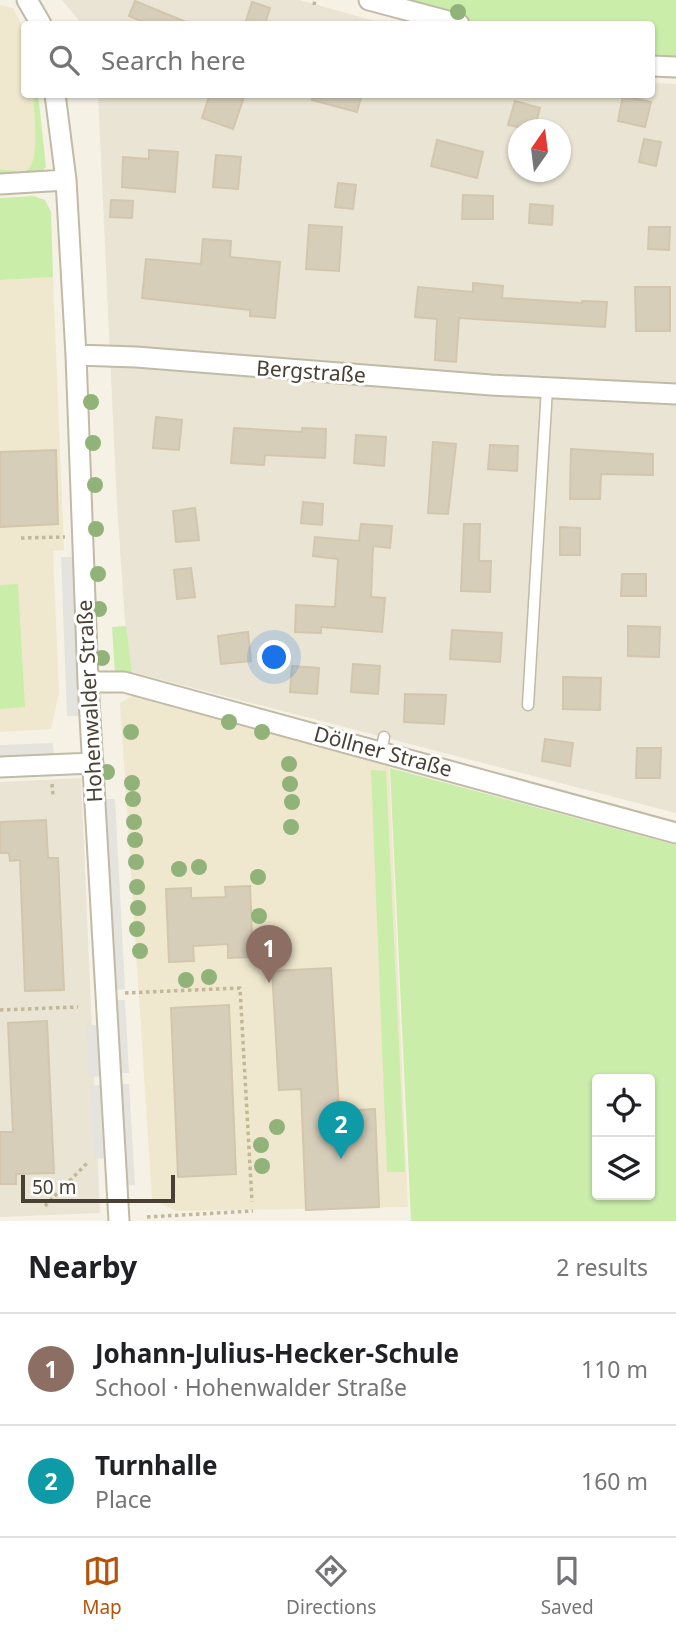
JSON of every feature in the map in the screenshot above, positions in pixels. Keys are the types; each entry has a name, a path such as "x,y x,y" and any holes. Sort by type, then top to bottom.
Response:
{"street":[{"path":"27,0 39,21"},
{"path":"369,0 448,21"},
{"path":"655,66 676,66"},
{"name":"Hohenwalder Straße","path":"56,98 66,180 76,355 88,682 119,1221"},
{"path":"0,184 66,180"},
{"name":"Bergstraße","path":"76,355 136,357 547,388 676,394"},
{"name":"Döllner Straße","path":"88,682 124,682 382,745 676,833"},
{"path":"0,767 93,763"}],"lane":[{"path":"528,705 547,388"}],"path":[{"path":"21,538 82,536"},
{"path":"144,992 240,988 252,1202"},
{"path":"0,1010 78,1007"},
{"path":"45,1206 89,1161"},
{"path":"147,1217 253,1212"}],"shaded area":[{"path":"62,0 299,0 375,21 80,21"},
{"path":"0,5 13,8 21,24 21,98 38,98 46,167 39,173 0,176"},
{"path":"655,83 676,84 676,813 132,672 125,621 98,98 655,98"},
{"path":"53,277 64,550 53,551 59,693 51,729 0,732 0,280"},
{"path":"61,557 73,557 79,716 67,716"},
{"path":"135,694 389,764 408,1207 176,1211 152,1199 120,703"},
{"path":"53,743 54,755 0,756 0,745"},
{"path":"81,778 100,1213 0,1217 0,782"},
{"path":"103,799 115,799 125,989 113,990"},
{"path":"113,1000 125,1000 129,1073 117,1073"},
{"path":"86,1025 100,1025 103,1076 89,1077"},
{"path":"117,1084 129,1084 135,1185 122,1185"},
{"path":"103,1085 108,1158 95,1159 90,1086"}],"green space":[{"path":"395,0 676,0 676,62 655,61 655,21 468,21 453,14"},
{"path":"33,98 38,98 46,167 39,173 0,176 0,170 27,170 34,157"},
{"path":"34,196 45,200 51,212 53,277 0,280 0,198"},
{"path":"18,584 25,707 0,709 0,585"},
{"path":"126,626 131,677 115,674 112,627"},
{"path":"390,768 676,845 676,1221 411,1221"},
{"path":"371,770 386,771 405,1172 387,1172"}],"building":[{"path":"135,1 184,21 141,21 129,16"},
{"path":"252,2 270,8 266,21 246,21"},
{"path":"209,98 244,98 233,129 202,118"},
{"path":"312,98 361,98 357,112"},
{"path":"623,98 651,102 645,127 618,121"},
{"path":"515,101 540,108 537,119 510,119"},
{"path":"644,139 661,142 656,166 639,162"},
{"path":"437,140 483,152 477,178 431,166"},
{"path":"149,150 178,152 175,192 122,187 123,157 149,159"},
{"path":"216,155 241,157 238,189 213,187"},
{"path":"338,183 356,185 353,209 335,207"},
{"path":"463,195 493,196 493,219 462,219"},
{"path":"111,200 133,201 132,218 110,217"},
{"path":"530,204 553,206 552,225 529,223"},
{"path":"309,225 342,227 339,271 306,269"},
{"path":"649,227 670,227 669,250 648,249"},
{"path":"203,239 231,241 230,257 280,262 275,318 250,316 250,310 142,298 146,259 201,264"},
{"path":"473,283 503,286 502,298 607,302 605,327 459,318 456,362 435,360 437,319 415,317 418,287 473,292"},
{"path":"635,287 670,287 670,331 636,331"},
{"path":"156,417 182,420 179,450 153,448"},
{"path":"234,428 302,432 302,428 326,429 325,458 265,455 264,465 231,463"},
{"path":"356,435 386,437 384,466 354,463"},
{"path":"433,442 456,444 448,514 428,513"},
{"path":"490,445 518,446 517,471 488,469"},
{"path":"571,449 653,454 653,475 601,474 600,499 570,499"},
{"path":"56,450 58,524 0,527 0,452"},
{"path":"303,502 323,504 322,525 301,523"},
{"path":"195,508 199,540 176,542 173,511"},
{"path":"361,524 392,526 390,548 373,546 371,597 385,598 382,632 321,627 321,633 295,632 296,605 335,607 338,559 313,556 315,537 359,541"},
{"path":"464,524 480,524 479,561 491,561 490,592 461,591"},
{"path":"560,527 580,528 580,555 560,555"},
{"path":"191,568 195,597 177,599 174,570"},
{"path":"622,574 646,574 646,596 621,596"},
{"path":"628,626 660,627 659,657 628,656"},
{"path":"452,630 502,633 500,662 450,659"},
{"path":"248,632 251,661 221,664 218,636"},
{"path":"353,664 380,666 378,694 351,692"},
{"path":"292,666 319,668 317,694 290,692"},
{"path":"563,677 601,678 600,710 563,709"},
{"path":"405,694 446,695 444,724 404,722"},
{"path":"545,739 573,743 570,766 542,761"},
{"path":"637,748 661,748 660,778 636,778"},
{"path":"46,820 48,858 58,858 64,990 25,991 20,860 10,861 9,853 0,853 0,822"},
{"path":"250,886 253,957 228,958 228,944 193,946 194,961 169,962 166,889 191,888 191,898 226,897 225,887"},
{"path":"331,968 339,1111 375,1109 379,1207 306,1210 301,1089 279,1090 272,971"},
{"path":"229,1005 236,1174 178,1177 171,1008"},
{"path":"47,1021 54,1173 16,1174 16,1184 0,1184 0,1132 13,1132 8,1023"}],"place":[{"name":"Johann-Julius-Hecker-Schule","path":"269,983"},
{"name":"Turnhalle","path":"341,1159"}]}
